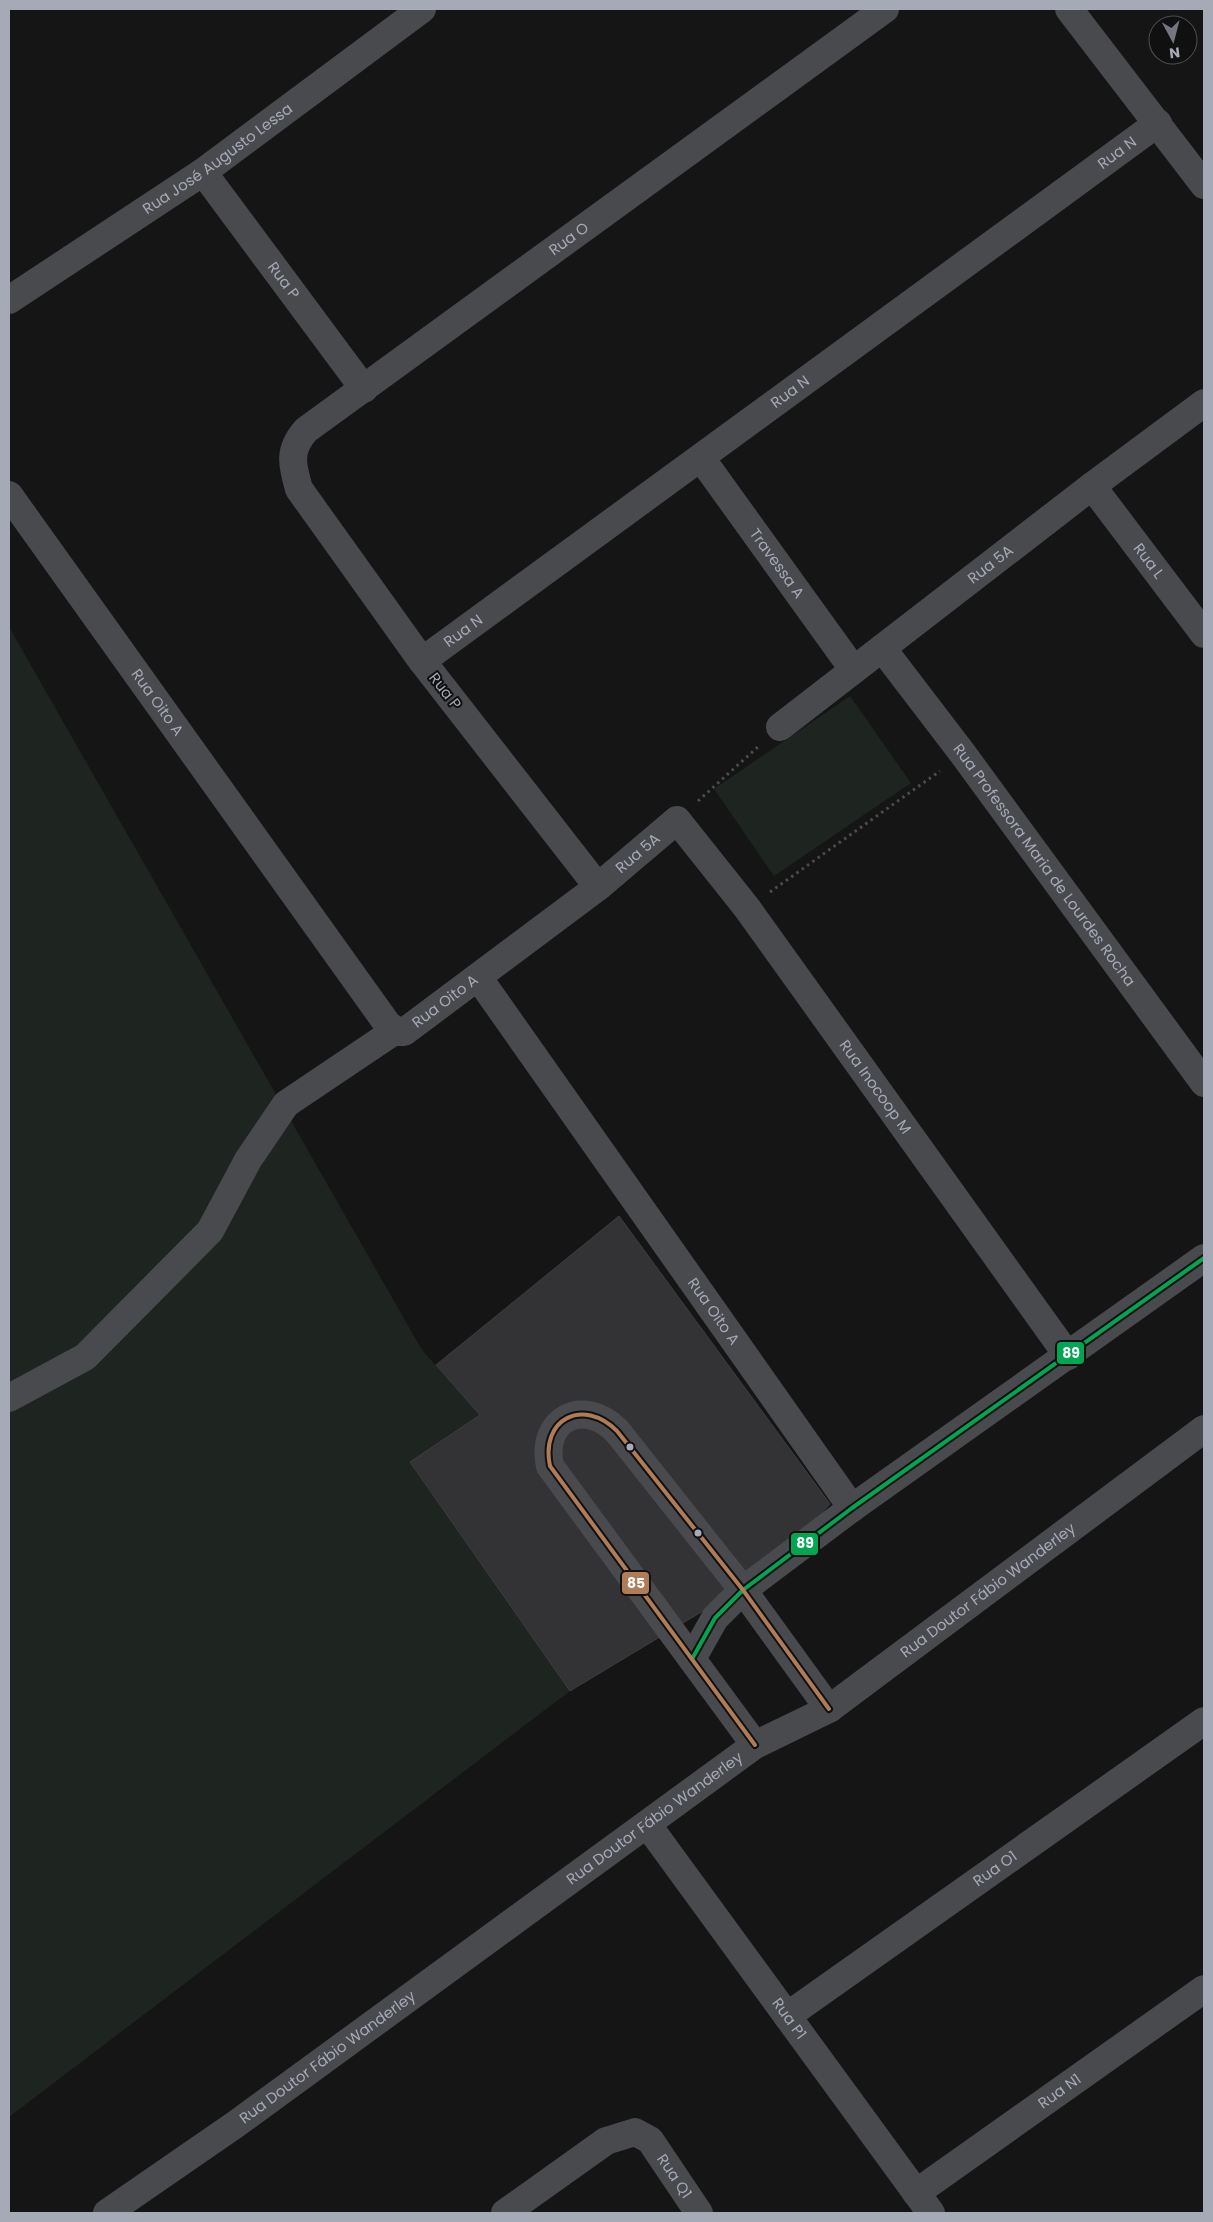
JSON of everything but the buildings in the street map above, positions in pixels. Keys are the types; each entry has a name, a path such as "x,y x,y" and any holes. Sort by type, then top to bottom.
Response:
{"street":[{"name":"Rua José Augusto Lessa","path":"9,300 203,172 422,9"},
{"name":"Rua O","path":"299,489 293,468 293,453 296,441 306,430 885,9"},
{"path":"1069,9 1204,185"},
{"name":"Rua N","path":"422,661 1158,123"},
{"name":"Rua P","path":"203,172 364,389"},
{"name":"Rua 5A","path":"780,727 1092,486 1204,403"},
{"name":"Travessa A","path":"701,458 853,669"},
{"name":"Rua L","path":"1092,486 1204,634"},
{"name":"Rua P","path":"299,489 422,661 598,887"},
{"name":"Rua Oito A","path":"9,495 388,1025 404,1032 478,977 852,1508"},
{"name":"Rua Professora Maria de Lourdes Rocha","path":"882,648 963,754 1204,1083"},
{"name":"Rua 5A","path":"478,977 598,887 677,820"},
{"name":"Rua Inocoop M","path":"677,820 747,908 1068,1356"},
{"path":"9,1398 85,1357 210,1231 248,1160 286,1104 396,1030"},
{"path":"692,1659 715,1618 743,1590 852,1508 1204,1258"},
{"path":"755,1745 550,1466 547,1453 549,1439 556,1427 567,1418 580,1414 594,1415 607,1421 743,1590 829,1709"},
{"name":"Rua Doutor Fábio Wanderley","path":"107,2213 244,2118 755,1745 829,1709 1204,1429"},
{"name":"Rua O1","path":"787,2016 1204,1722"},
{"name":"Rua P1","path":"647,1824 924,2203"},
{"name":"Rua N1","path":"924,2203 1204,1988"},
{"name":"Rua Q1","path":"505,2213 606,2141 635,2132 650,2140 699,2213"}],"path":[{"path":"677,820 780,727"},
{"path":"747,908 963,754"}],"shaded area":[{"path":"9,627 422,1350 480,1415 410,1462 570,1691 9,2117"},
{"path":"850,696 911,783 774,876 714,789"}],"transit line":[{"name":"89","path":"692,1659 715,1618 743,1590 852,1508 1204,1258"},
{"name":"85","path":"755,1745 550,1466 549,1450 551,1436 558,1425 567,1418 578,1415 591,1416 604,1421 617,1431 743,1590 829,1709"}]}
